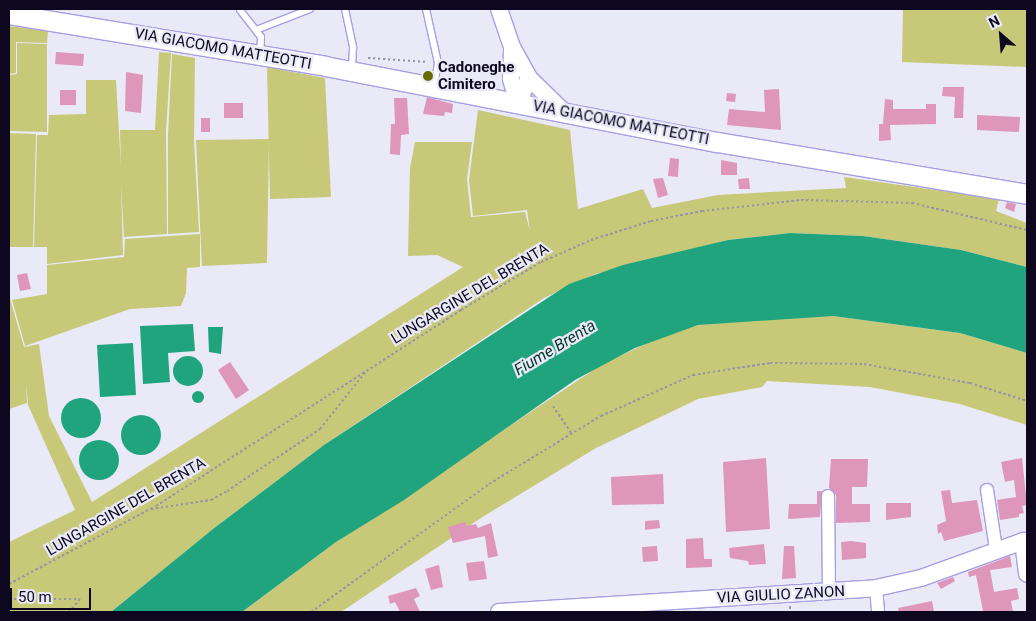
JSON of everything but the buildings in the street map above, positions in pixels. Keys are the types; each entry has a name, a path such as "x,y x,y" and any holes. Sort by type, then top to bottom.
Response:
{"main road":[{"name":"VIA GIACOMO MATTEOTTI","path":"9,14 352,71 833,163 1027,194"}],"street":[{"path":"499,9 512,47 530,78 564,112"},
{"path":"512,47 508,76 518,102"},
{"path":"491,97 508,76"},
{"path":"518,102 530,78"},
{"path":"987,490 996,549"},
{"path":"828,496 829,592"},
{"path":"1025,540 1027,574"},
{"name":"VIA GIULIO ZANON","path":"499,612 876,588 921,578 1025,540"},
{"path":"876,588 878,612"}],"lane":[{"path":"256,30 310,9"},
{"path":"345,9 353,48 352,71"},
{"path":"426,9 438,63 434,86"},
{"path":"240,10 261,37 260,55"}],"path":[{"path":"447,64 508,76"},
{"name":"LUNGARGINE DEL BRENTA","path":"9,584 149,510 368,369 542,262 591,240 651,221 702,211 801,200 902,203 1027,230"},
{"path":"311,612 488,484 601,416 693,375 770,363 864,364 970,383 1027,401"},
{"path":"149,510 211,500 227,491 320,429 368,369"},
{"path":"553,406 572,434"},
{"path":"9,599 66,597 80,599 69,612"}],"shaded area":[{"path":"903,9 1027,9 1027,67 902,62"},
{"path":"9,26 48,31 47,43 16,42 16,73 9,74"},
{"path":"17,43 47,44 47,132 9,131 9,75 17,74"},
{"path":"159,52 171,53 166,131 167,234 124,237 121,183 123,255 47,264 47,247 34,247 37,135 48,135 49,115 86,114 86,80 116,80 121,167 120,130 155,130"},
{"path":"172,54 195,58 194,140 199,232 168,234 168,135"},
{"path":"267,67 325,78 331,197 270,199"},
{"path":"478,110 570,130 578,209 643,189 652,208 718,195 846,188 844,177 999,199 996,211 1027,223 1027,267 961,250 863,236 790,233 728,240 596,274 544,298 324,445 213,529 111,612 9,612 9,542 75,510 28,405 26,383 27,403 9,409 9,295 24,347 39,344 49,416 92,502 463,267 437,255 408,256 410,168 415,142 472,142 467,179 471,217 525,212 530,231 527,210 473,216 469,180"},
{"path":"9,133 36,134 33,247 9,247"},
{"path":"269,139 267,263 202,266 196,140"},
{"path":"200,234 200,267 187,268 186,293 181,306 130,309 25,346 12,300 47,294 47,265 124,257 125,239"},
{"path":"798,316 833,316 960,333 1027,353 1027,425 960,404 870,387 767,381 762,387 698,399 596,448 484,516 341,612 242,612 336,542 601,365 667,334 698,325"}],"water":[{"name":"Fiume Brenta","path":"790,233 863,236 961,250 1027,267 1027,353 960,333 833,316 698,325 635,348 575,380 404,500 336,542 242,612 111,612 213,529 324,445 569,284 623,265 728,240"},
{"path":"193,324 195,351 168,353 170,382 143,384 140,326"},
{"path":"208,327 223,327 221,354 209,352"},
{"path":"133,343 136,395 100,397 97,345"},
{"path":"188,356 199,360 203,371 199,382 188,386 177,382 173,371 177,360"},
{"path":"196,391 200,391 204,397 200,403 196,403 192,399 192,395"},
{"path":"85,398 92,401 98,407 101,418 100,426 92,435 85,438 77,438 70,435 62,426 61,414 64,407 73,399"},
{"path":"145,415 152,418 158,424 161,435 160,443 152,452 145,455 137,455 130,452 122,443 121,431 124,424 133,416"},
{"path":"103,440 110,443 116,449 119,460 118,468 110,477 103,480 95,480 88,477 80,468 79,456 82,449 91,441"}],"place":[{"name":"Cadoneghe Cimitero","path":"428,76"}]}
